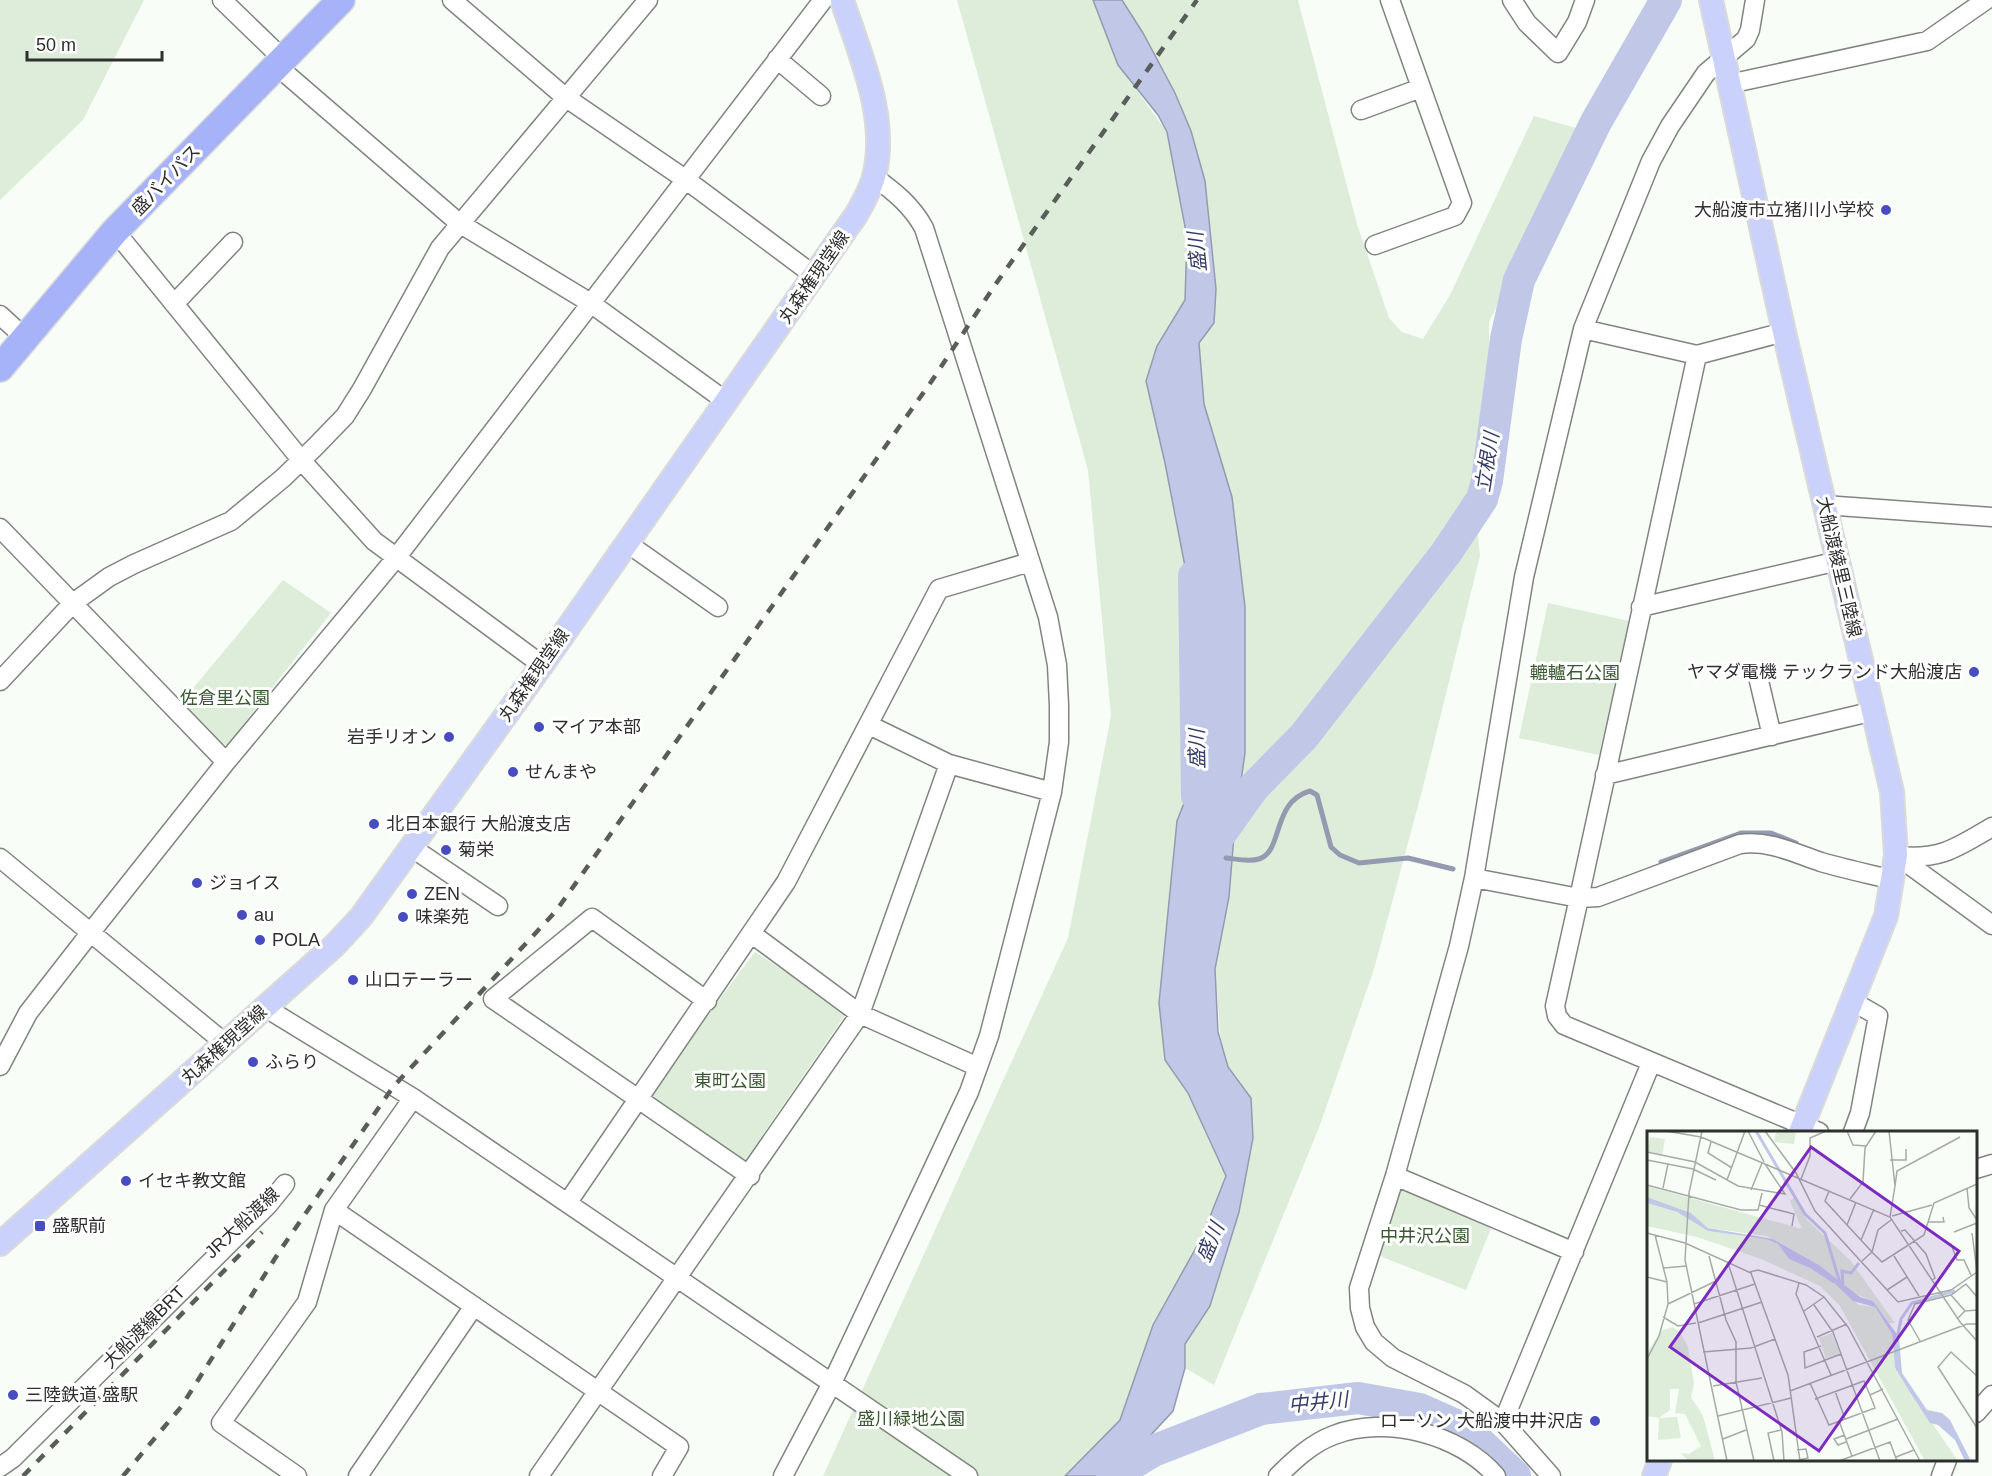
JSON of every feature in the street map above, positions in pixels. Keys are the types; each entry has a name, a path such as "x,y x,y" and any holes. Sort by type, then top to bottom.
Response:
{"highway":[{"name":"盛バイパス","path":"0,368 116,231 341,0"}],"main road":[{"name":"丸森権現堂線","path":"0,1244 266,1008 335,945 361,917 542,665 815,276 856,215 874,177 877,155 870,85 842,0"},
{"name":"大船渡綾里三陸線","path":"1711,0 1784,332 1892,792 1896,855 1886,916 1852,1001 1808,1130"},
{"path":"1654,1476 1660,1461"}],"street":[{"path":"222,0 280,63 459,223 589,302 727,402"},
{"path":"452,0 565,97 686,179 815,276"},
{"path":"0,681 73,603 134,564 231,521 302,461 345,416 440,248 648,0"},
{"path":"0,1066 28,1013 225,762 396,558 589,302 823,0"},
{"path":"1375,245 1455,216 1462,203 1390,0"},
{"path":"1512,0 1527,23 1558,53 1577,22 1586,0"},
{"path":"1551,1476 1503,1422 1464,1394 1393,1358 1374,1342 1365,1327 1360,1308 1359,1288 1395,1176 1459,946 1474,878 1524,577 1583,329 1651,161 1670,126 1706,73 1746,39 1750,30 1755,0"},
{"path":"1729,84 1927,41 1986,0"},
{"path":"777,58 822,96"},
{"path":"1361,110 1421,88"},
{"path":"783,1476 832,1383 978,1067 989,1036 1052,792 1059,742 1057,665 1047,617 924,228 916,214 898,194 874,177"},
{"path":"116,231 302,461 374,541 542,665"},
{"path":"174,304 233,242"},
{"path":"0,315 25,338"},
{"path":"1583,329 1698,355 1784,332"},
{"path":"1698,355 1555,1005 1557,1016 1564,1025 1808,1130"},
{"path":"1824,506 1992,517"},
{"path":"0,528 225,762"},
{"path":"627,543 718,607"},
{"path":"1641,607 1838,561"},
{"path":"568,1202 786,882 939,589 1030,562"},
{"path":"1759,681 1772,736"},
{"path":"1605,775 1874,711"},
{"path":"869,725 949,764 1052,792"},
{"path":"539,1476 676,1277 750,1176 860,1014 949,764"},
{"path":"1896,855 1924,858 1940,855 1992,827"},
{"path":"1474,878 1579,898 1598,897 1740,844 1753,842 1893,880"},
{"path":"411,847 498,906"},
{"path":"1896,855 1992,925"},
{"path":"0,858 226,1044"},
{"path":"707,1001 592,918 494,999 750,1176"},
{"path":"752,934 860,1014 978,1067"},
{"path":"1852,1001 1878,1016 1860,1113 1853,1131"},
{"path":"266,1008 413,1098 968,1476"},
{"path":"1503,1422 1652,1063"},
{"path":"295,1475 221,1423 307,1302 334,1210 413,1098"},
{"path":"1977,1168 1992,1164"},
{"path":"1395,1176 1574,1252"},
{"name":"JR大船渡線","path":"199,1263 264,1200 285,1184"},
{"name":"大船渡線BRT","path":"0,1467 13,1458 268,1205 285,1184"},
{"path":"334,1210 679,1447 662,1476"},
{"name":"大船渡線BRT","path":"0,1461 199,1263"},
{"path":"358,1476 474,1306"},
{"path":"1977,1412 1992,1395"},
{"path":"1278,1476 1308,1449 1334,1434 1380,1428 1406,1429 1455,1443 1474,1455 1496,1476"},
{"path":"1941,1476 1947,1461"}],"green space":[{"path":"0,0 144,0 83,120 0,200"},
{"name":"盛川緑地公園","path":"957,0 1093,0 1118,65 1167,132 1187,237 1185,300 1157,346 1146,381 1165,463 1200,644 1206,701 1190,788 1177,821 1165,1060 1188,1093 1226,1176 1202,1237 1153,1325 1120,1420 1065,1476 823,1476 1068,938 1111,716 1088,470"},
{"path":"1123,0 1298,0 1357,224 1389,318 1402,332 1423,339 1450,295 1534,116 1583,130 1489,322 1489,390 1474,498 1480,556 1422,791 1374,969 1320,1125 1214,1385 1185,1368 1185,1344 1210,1305 1251,1098 1228,1067 1221,1044 1215,968 1229,897 1235,823 1245,753 1245,607 1232,497 1204,404 1199,343 1214,319 1143,33"},
{"name":"佐倉里公園","path":"283,580 331,613 227,745 217,743 180,704"},
{"name":"轆轤石公園","path":"1548,603 1629,621 1599,755 1519,738"},
{"name":"東町公園","path":"755,952 847,1012 742,1165 646,1097"},
{"name":"中井沢公園","path":"1398,1187 1492,1226 1466,1290 1377,1255"}],"water":[{"path":"1093,0 1122,0 1143,33 1175,93 1191,131 1205,181 1216,289 1214,323 1199,343 1204,404 1232,497 1245,607 1245,753 1235,823 1229,897 1215,969 1218,1032 1228,1067 1251,1098 1253,1138 1239,1212 1210,1306 1185,1344 1185,1368 1173,1411 1150,1436 1137,1476 1065,1476 1120,1420 1153,1325 1202,1237 1226,1176 1188,1093 1165,1060 1159,1003 1177,821 1190,788 1206,701 1200,644 1165,463 1146,381 1157,346 1185,300 1187,237 1167,132 1158,115 1118,65"}],"waterway":[{"name":"立根川","path":"1211,847 1254,787 1304,736 1446,553 1482,499 1487,481 1506,339 1519,280 1596,122 1666,0"},
{"name":"盛川","path":"1194,576 1197,796"},
{"path":"1226,858 1251,860 1259,859 1267,854 1289,805 1310,791 1317,795 1331,847 1340,855 1359,863 1408,858 1453,869"},
{"path":"1661,862 1741,833 1771,833 1796,843"},
{"name":"中井川","path":"1112,1476 1153,1451 1261,1409 1358,1398 1420,1409 1465,1429 1515,1476"}],"railway":[{"path":"123,1476 181,1407 281,1249 393,1087 556,911 931,382 995,285 1197,0"},
{"path":"23,1476 262,1232"}],"place":[{"name":"大船渡市立猪川小学校","path":"1886,210"},
{"name":"ヤマダ電機 テックランド大船渡店","path":"1974,672"},
{"name":"マイア本部","path":"539,727"},
{"name":"岩手リオン","path":"449,737"},
{"name":"せんまや","path":"513,772"},
{"name":"北日本銀行 大船渡支店","path":"374,824"},
{"name":"菊栄","path":"446,850"},
{"name":"ジョイス","path":"197,883"},
{"name":"ZEN","path":"412,894"},
{"name":"au","path":"242,915"},
{"name":"味楽苑","path":"403,917"},
{"name":"POLA","path":"260,940"},
{"name":"山口テーラー","path":"353,980"},
{"name":"ふらり","path":"253,1062"},
{"name":"イセキ教文館","path":"126,1181"},
{"name":"盛駅前","path":"40,1226"},
{"name":"三陸鉄道 盛駅","path":"13,1395"},
{"name":"ローソン 大船渡中井沢店","path":"1595,1421"}]}
